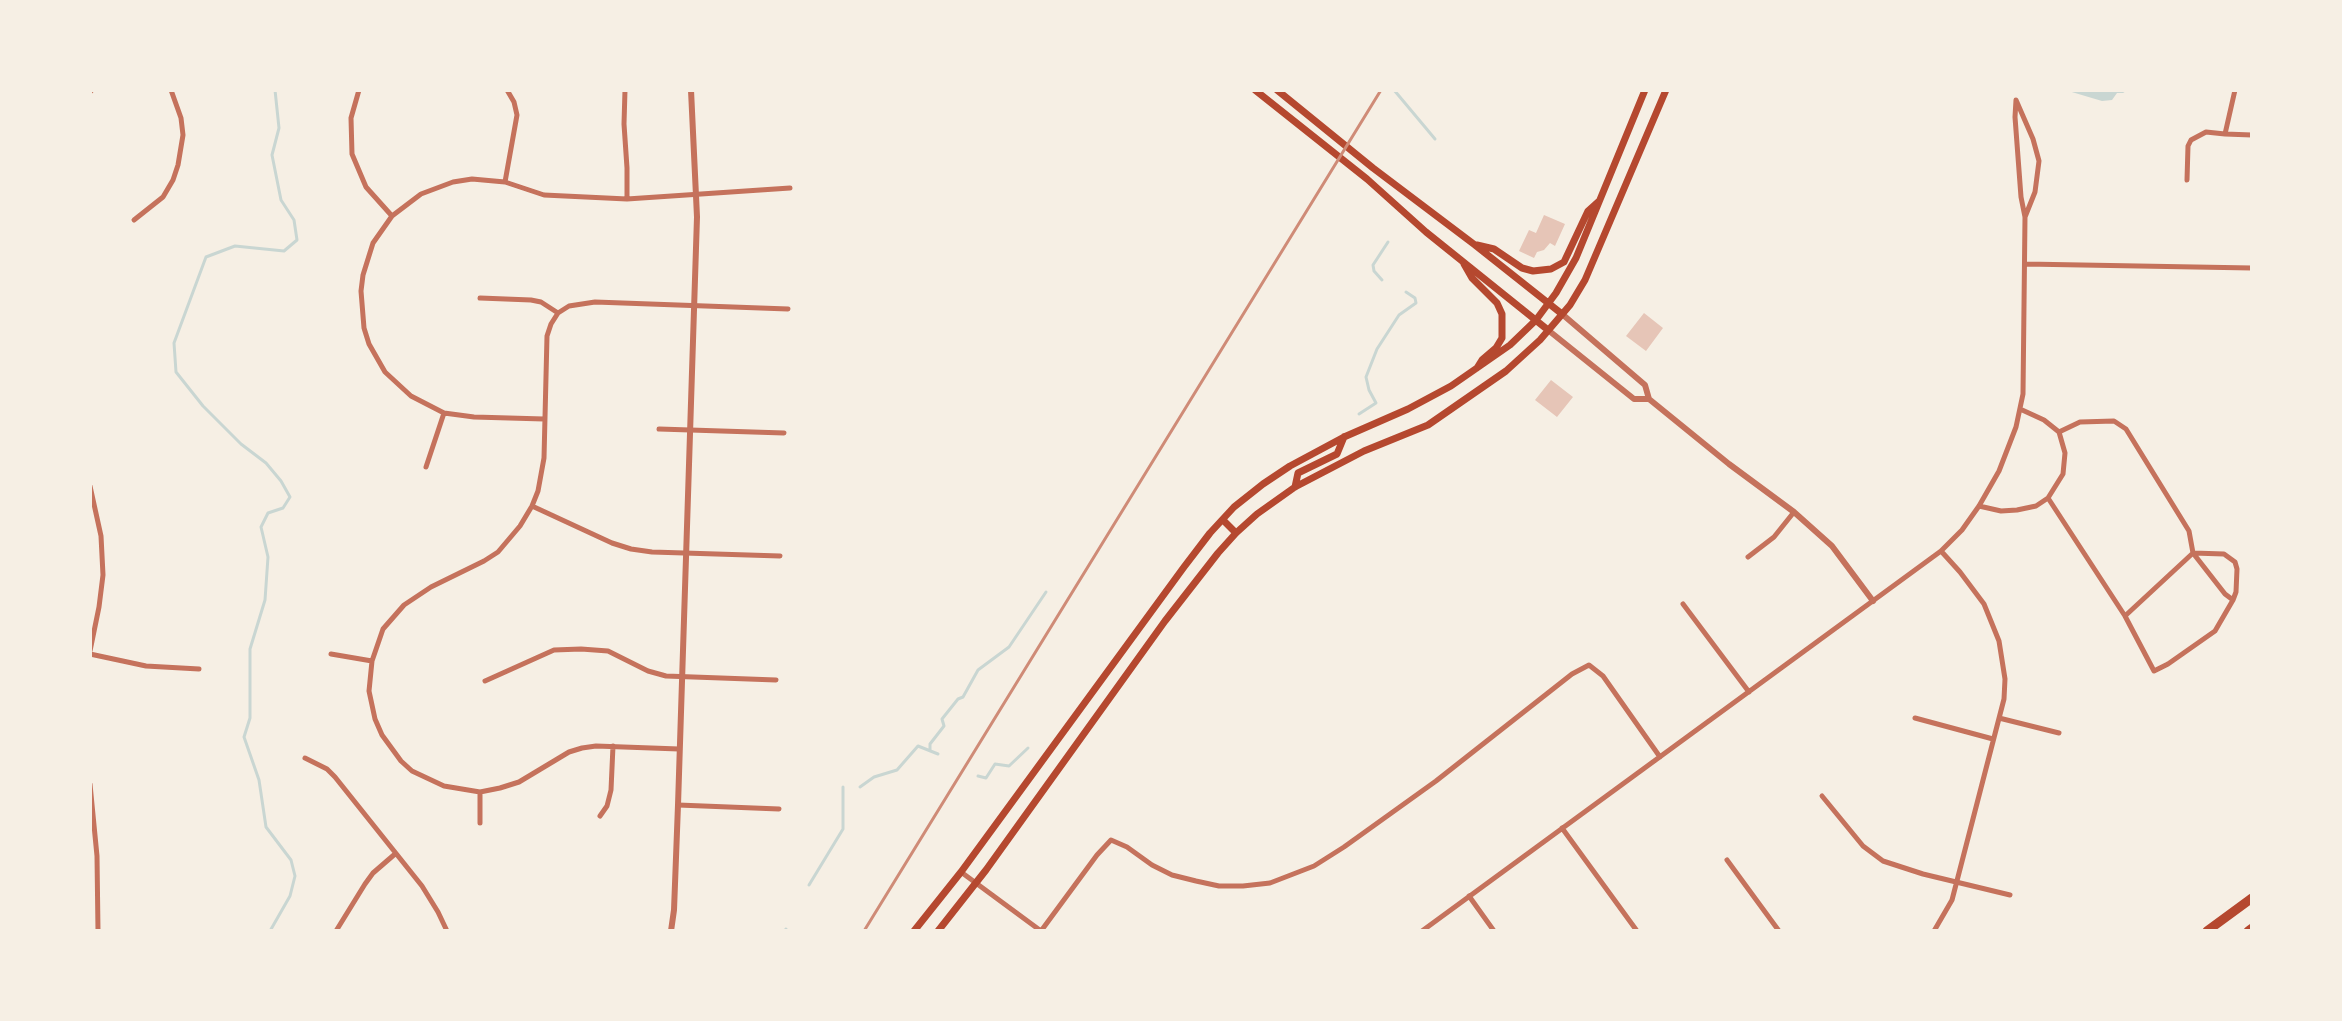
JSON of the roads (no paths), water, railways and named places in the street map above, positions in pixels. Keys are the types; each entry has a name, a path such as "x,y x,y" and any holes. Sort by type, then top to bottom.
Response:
{"highway":[{"path":"2207,931 2252,898"}],"main road":[{"path":"1255,90 1367,179 1426,232 1548,330"},
{"path":"1277,90 1373,168 1562,314"},
{"path":"914,931 961,872 1184,567 1241,501 1277,474 1344,437 1408,409 1451,386 1510,345 1536,320 1576,258 1645,90"},
{"path":"1658,90 1661,102"},
{"path":"938,931 1165,621 1236,533 1257,514 1295,487 1364,451 1428,425 1506,371 1562,314 1581,287 1597,256 1666,90"},
{"path":"1475,245 1494,249 1522,268 1533,271 1551,269 1564,262 1588,211 1600,200"},
{"path":"1462,260 1472,278 1487,291 1502,314 1502,338 1476,370"},
{"path":"1295,487 1298,473 1337,454 1344,437"},
{"path":"1223,520 1236,533"},
{"path":"1152,612 1165,621"}],"street":[{"path":"134,220 163,197 173,180 183,135 171,90"},
{"path":"359,90 351,118 352,154 366,187 392,216"},
{"path":"505,182 517,115 514,102 507,90"},
{"path":"626,90 624,124 627,199"},
{"path":"671,931 678,806 698,217 691,90"},
{"path":"1422,931 1941,551 1962,530 1979,506 1999,471 2013,435 2020,409 2024,367 2025,216 2021,197 2014,117 2017,90"},
{"path":"2225,134 2235,90"},
{"path":"2016,99 2033,139 2038,161 2035,192 2025,216"},
{"path":"2187,180 2188,146 2191,140 2206,132 2252,135"},
{"path":"544,419 474,417 444,412 428,406 397,385 375,357 364,328 361,291 363,275 373,243 392,216 421,194 445,185 472,179 505,182 544,195 627,199 790,188"},
{"path":"2025,264 2252,268"},
{"path":"480,298 531,300 542,302 558,312"},
{"path":"679,749 596,746 569,752 519,782 480,792 460,790 426,779 412,771 396,755 382,735 371,705 369,676 372,661 383,629 404,605 430,587 498,552 520,526 532,506 542,475 547,336 558,312 581,302 789,309"},
{"path":"1562,314 1645,385 1649,399 1729,464 1794,512 1832,546 1873,601"},
{"path":"1548,330 1634,399 1649,399"},
{"path":"1979,506 2001,511 2036,506 2048,498 2063,474 2065,453 2059,432 2044,420 2020,409"},
{"path":"426,467 444,412"},
{"path":"2059,432 2080,422 2114,421 2126,429 2189,531 2193,553 2224,594 2233,600"},
{"path":"659,429 784,433"},
{"path":"90,486 99,517 103,575 90,652 146,666 199,669"},
{"path":"2048,498 2125,616 2154,671 2168,664 2215,631 2233,600 2236,580 2235,562 2224,554 2193,553 2125,616"},
{"path":"532,506 612,543 631,549 780,556"},
{"path":"1748,557 1774,537 1794,512"},
{"path":"1934,931 1952,900 2004,699 2005,679 1999,641 1984,604 1941,551"},
{"path":"1683,604 1749,692"},
{"path":"485,681 554,650 581,649 608,651 648,671 681,677 777,680"},
{"path":"331,654 372,661"},
{"path":"961,872 1041,931 1096,855 1111,840 1127,847 1152,865 1172,875 1196,882 1219,886 1269,884 1314,866 1344,847 1436,781 1572,674 1589,665 1603,676 1660,757"},
{"path":"1915,718 1993,739"},
{"path":"1999,718 2059,733"},
{"path":"600,816 607,806 611,790 613,746"},
{"path":"305,758 327,769 335,777 431,899 447,931"},
{"path":"90,784 96,847 98,931"},
{"path":"480,792 480,823"},
{"path":"1822,796 1845,827 1863,846 1883,861 1923,874 2010,895"},
{"path":"678,806 780,809"},
{"path":"1562,828 1637,931"},
{"path":"336,931 369,879 395,854"},
{"path":"1726,860 1779,931"},
{"path":"1469,896 1494,931"}],"waterway":[{"path":"270,931 290,896 295,876 291,860 266,827 259,780 244,737 250,718 250,649 265,600 268,557 261,527 268,513 283,508 290,497 281,481 266,463 241,444 203,406 176,372 174,343 206,257 235,246 284,251 297,240 294,220 281,200 272,155 279,128 275,90"},
{"path":"1394,90 1435,139"},
{"path":"1382,280 1374,271 1373,265 1388,242"},
{"path":"1359,414 1376,403 1369,390 1366,377 1377,349 1399,315 1416,303 1415,298 1406,292"},
{"path":"930,750 930,744 944,726 942,719 958,699 963,697 978,670 1009,647 1046,592"},
{"path":"860,787 874,777 897,770 918,746 938,754"},
{"path":"978,776 986,778 995,764 1009,766 1028,748"},
{"path":"809,885 843,829 843,787"}],"railway":[{"path":"864,931 1381,90"}]}
